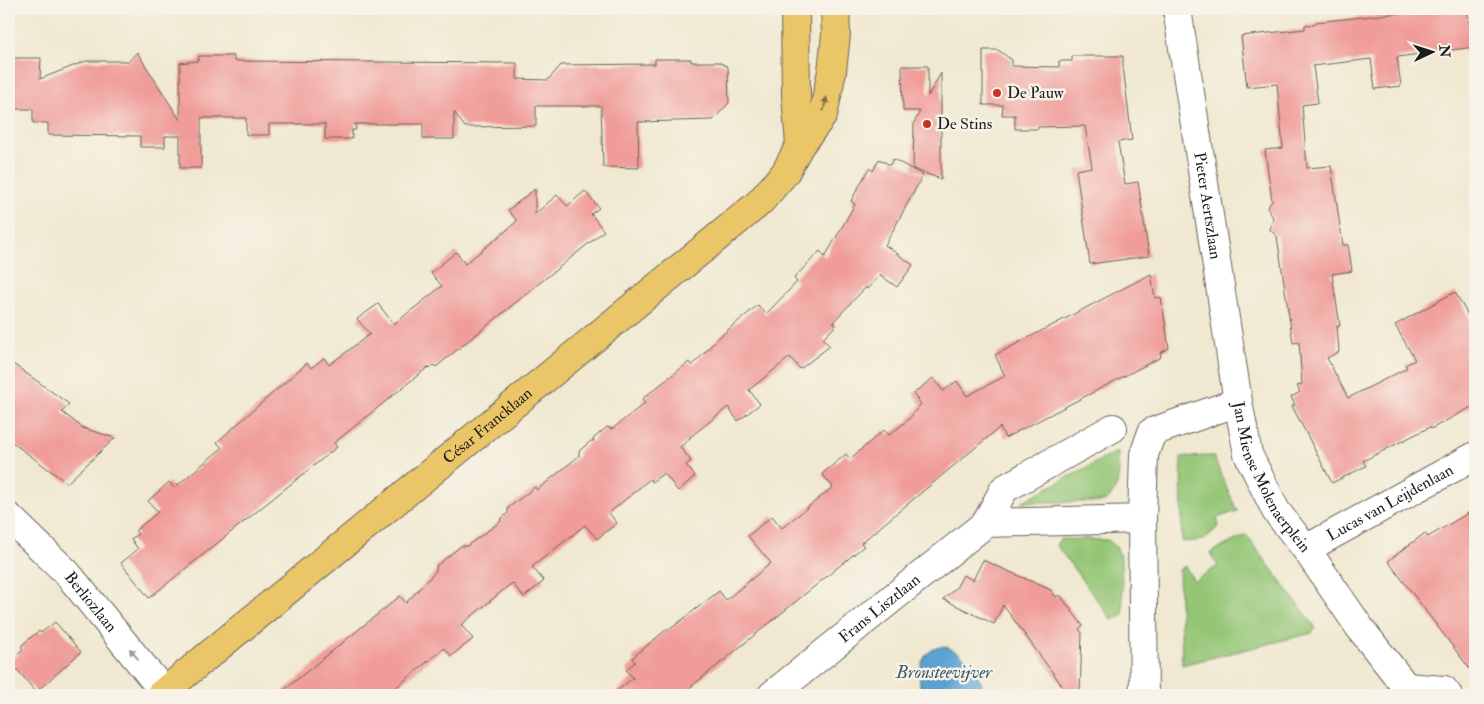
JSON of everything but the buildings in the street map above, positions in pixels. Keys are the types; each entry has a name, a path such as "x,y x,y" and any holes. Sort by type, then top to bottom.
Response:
{"main road":[{"path":"795,9 796,95 800,145"},
{"name":"César Francklaan","path":"162,694 759,203 785,173 800,145 822,115 832,71 836,34 835,9"}],"street":[{"name":"Pieter Aertszlaan","path":"1177,9 1238,402"},
{"name":"Jan Miense Molenaerplein","path":"1144,686 1142,519 1144,455 1152,432 1238,402 1248,454 1276,511 1306,549 1402,685"},
{"path":"1113,428 1004,489 986,523 1142,519"},
{"name":"Lucas van Leijdenlaan","path":"1306,549 1475,456"},
{"name":"Berliozlaan","path":"9,517 67,573 162,694"},
{"name":"Frans Lisztlaan","path":"772,695 986,523"},
{"path":"1402,685 1444,690 1448,695"}],"green space":[{"path":"1118,451 1119,473 1117,485 1105,502 1021,502"},
{"path":"1213,456 1237,511 1217,518 1219,526 1204,540 1182,542 1181,457"},
{"path":"1246,535 1316,628 1312,633 1182,665 1179,570 1185,566 1194,581 1218,566 1210,553"},
{"path":"1060,539 1108,540 1116,547 1121,558 1123,615 1112,620 1056,545"}],"water":[{"name":"Bronsteevijver","path":"943,646 958,653 971,664 979,678 984,695 921,695 921,664 927,654"}],"place":[{"name":"De Pauw","path":"997,93"},
{"name":"De Stins","path":"927,124"}]}
